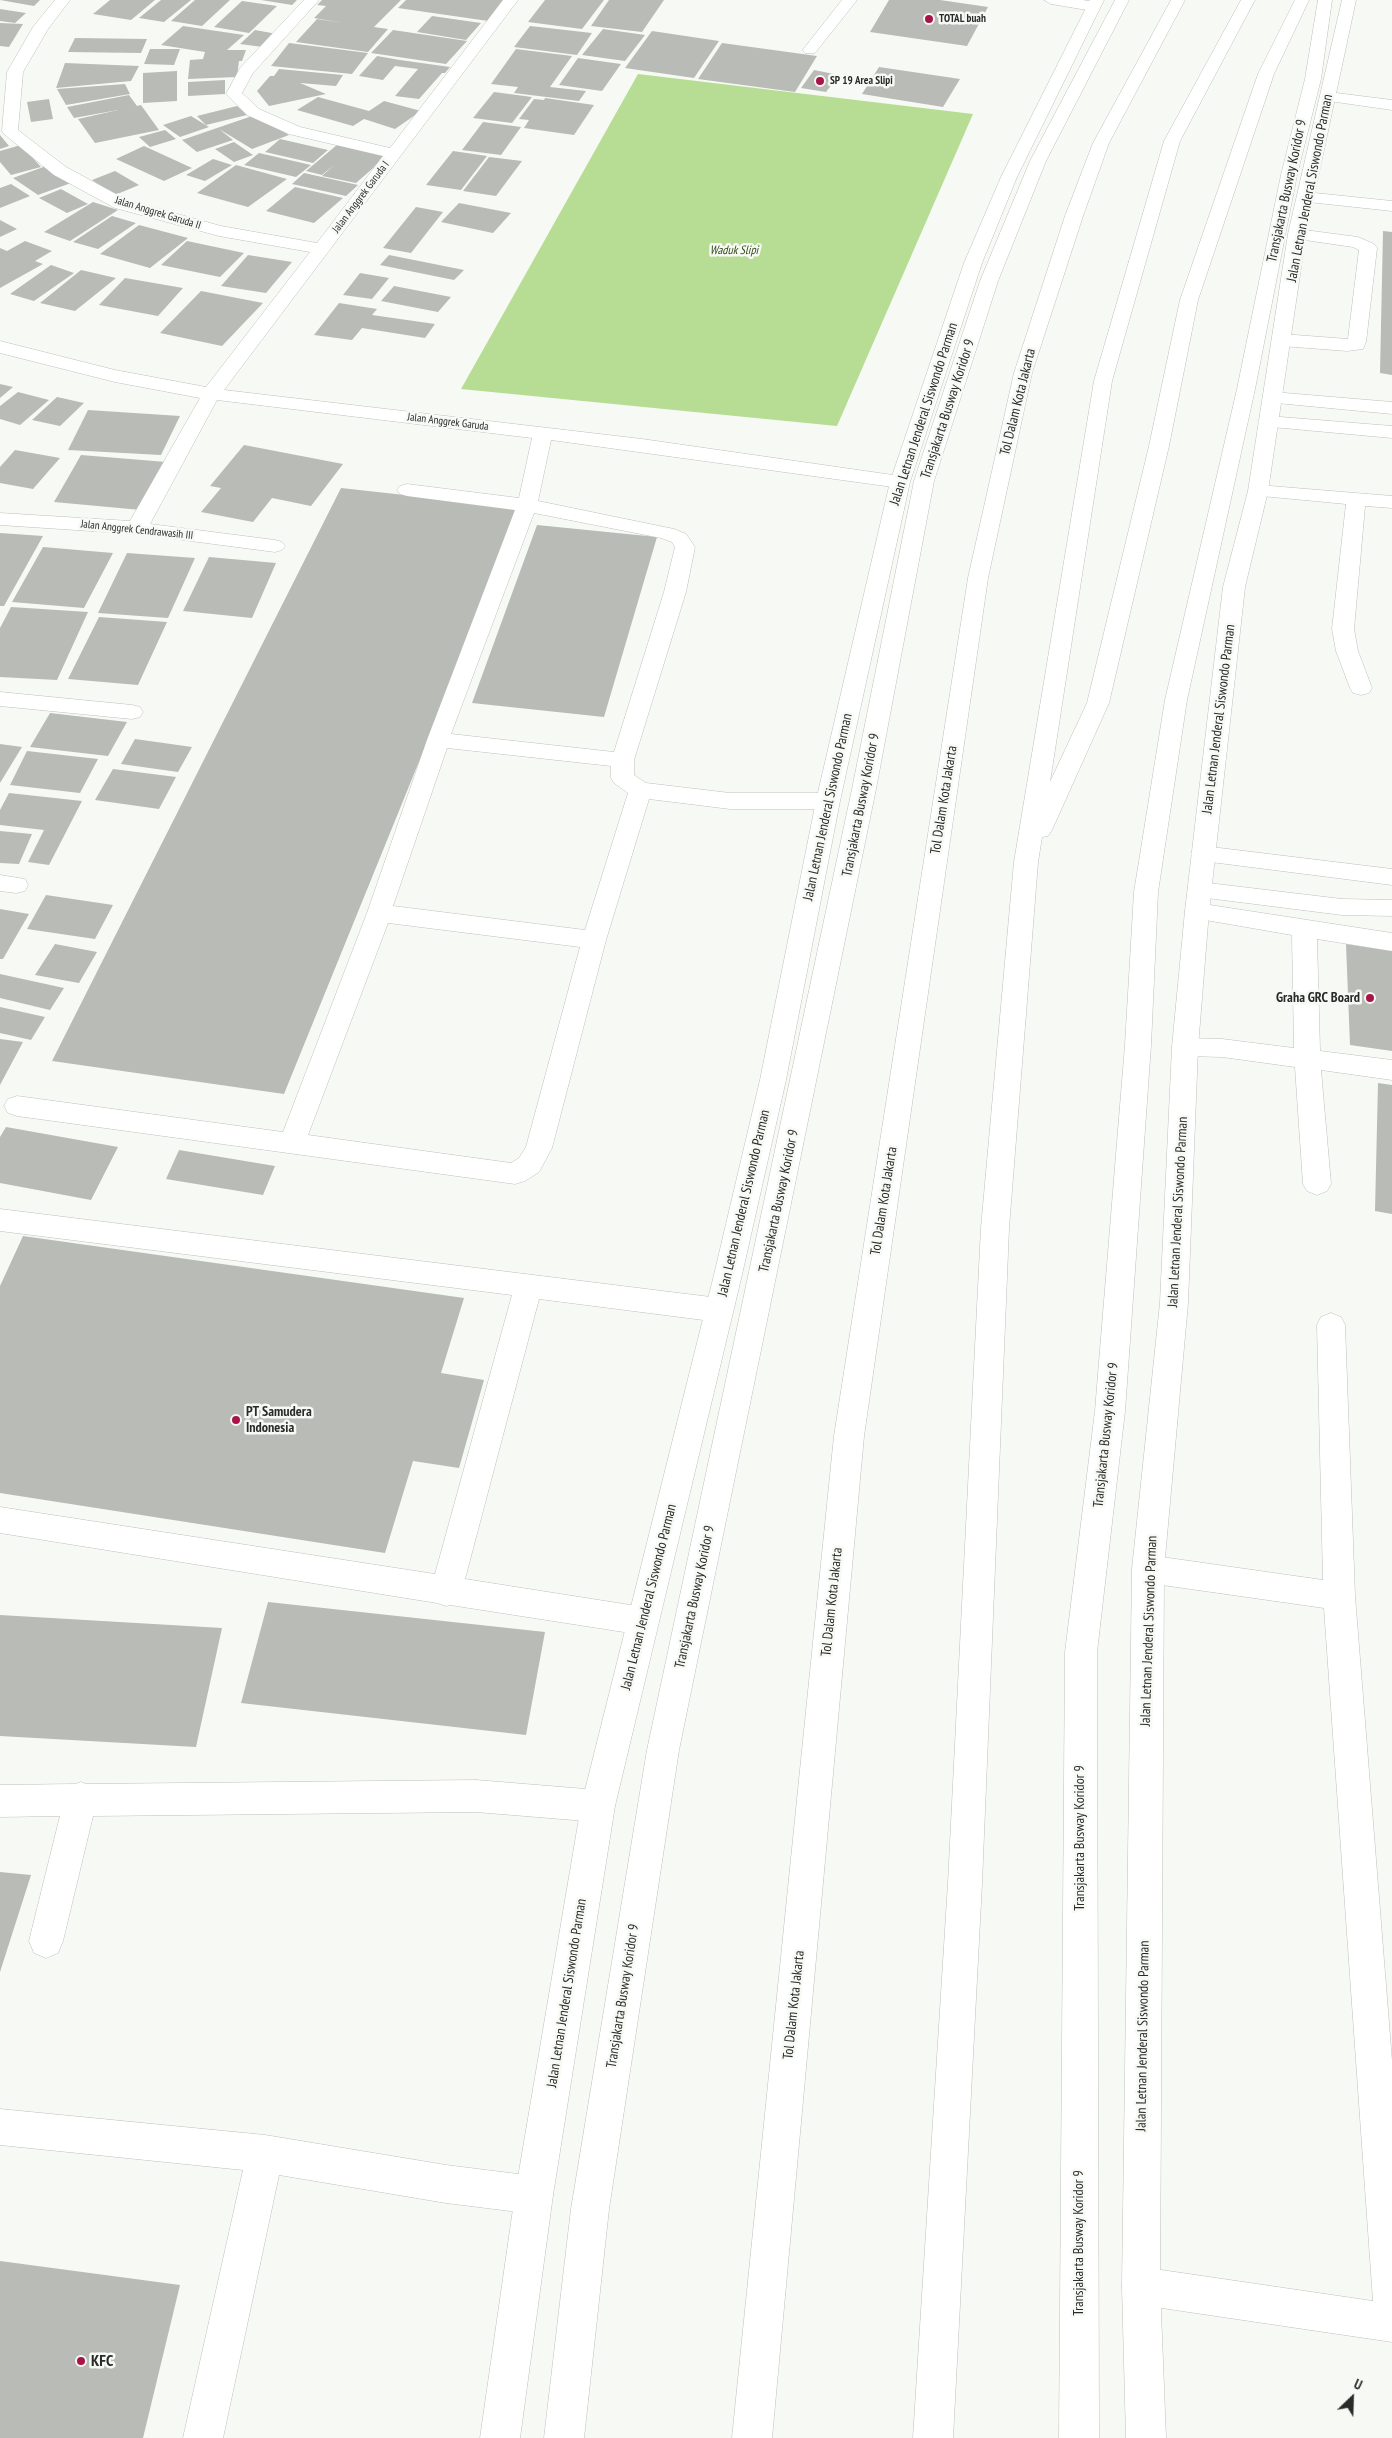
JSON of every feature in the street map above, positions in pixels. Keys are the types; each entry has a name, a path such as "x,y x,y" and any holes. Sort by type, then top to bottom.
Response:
{"main road":[{"name":"Jalan Anggrek Garuda II","path":"63,0 41,26 15,72 10,131 60,171 121,204 219,231 322,249"},
{"path":"312,0 246,72 234,94 253,112 295,131 394,154"},
{"name":"Jalan Anggrek Garuda I","path":"137,528 211,394 511,0"},
{"path":"810,50 850,0"},
{"path":"1051,0 1095,3"},
{"name":"Transjakarta Busway Koridor 9","path":"564,2438 590,2209 663,1750 848,867 924,481 989,281 1038,161 1122,0"},
{"name":"Tol Dalam Kota Jakarta","path":"752,2438 848,1436 978,578 1023,373 1074,216 1102,143 1178,0"},
{"path":"932,2438 964,1893 995,1228 1026,862 1103,381 1172,141 1248,0"},
{"path":"1026,862 1098,703 1159,446 1189,300 1266,74 1302,0"},
{"name":"Transjakarta Busway Koridor 9","path":"1079,2438 1080,1652 1111,1401 1138,1045 1146,892 1176,700 1246,389 1289,174 1313,79 1325,0"},
{"name":"Jalan Letnan Jenderal Siswondo Parman","path":"1146,2438 1141,2286 1148,1569 1174,1302 1185,1047 1203,854 1234,587 1258,491 1297,234 1349,0"},
{"name":"Jalan Letnan Jenderal Siswondo Parman","path":"500,2438 534,2195 598,1806 720,1310 773,1080 828,801 900,482 973,264 1009,177 1095,3"},
{"path":"1328,97 1392,106"},
{"path":"1305,197 1392,206"},
{"path":"1282,340 1347,345 1356,345 1357,342 1368,248 1358,242 1297,234"},
{"name":"Jalan Anggrek Garuda","path":"0,347 115,376 211,394 543,432 900,482"},
{"path":"1273,400 1392,392"},
{"path":"1273,400 1392,408"},
{"path":"1273,400 1392,432"},
{"path":"291,1145 379,913 438,740 528,505 543,432"},
{"path":"407,490 528,505 667,533 684,542 684,553 675,592 623,760 622,778 640,790 730,801 828,801"},
{"path":"1258,491 1392,502"},
{"path":"1356,500 1343,629 1347,651 1361,688"},
{"name":"Jalan Anggrek Cendrawasih III","path":"0,519 137,528 274,546"},
{"path":"0,699 132,712"},
{"path":"438,740 623,760"},
{"path":"17,1106 291,1145 515,1174 529,1165 539,1148 594,940 640,790"},
{"path":"1203,854 1392,877"},
{"path":"1198,901 1392,908"},
{"path":"1198,901 1304,929 1392,942"},
{"path":"379,913 594,940"},
{"path":"1304,929 1307,1058 1317,1184"},
{"path":"1185,1047 1222,1048 1392,1070"},
{"path":"0,1220 720,1310"},
{"path":"446,1592 528,1287"},
{"path":"1331,1325 1339,1596 1392,2301"},
{"path":"0,1520 643,1622"},
{"path":"1148,1569 1339,1596"},
{"path":"0,1800 476,1796 598,1806"},
{"path":"46,1941 81,1798"},
{"path":"0,2127 265,2154 446,2184 534,2195"},
{"path":"203,2438 265,2154"},
{"path":"1141,2286 1392,2323"}],"water":[{"name":"Waduk Slipi","path":"638,74 973,114 837,426 461,389"}],"building":[{"path":"0,0 40,0 34,6"},
{"path":"110,0 155,0 131,20 93,14"},
{"path":"161,0 191,0 164,22 139,18"},
{"path":"195,0 230,0 202,26 171,21"},
{"path":"261,0 297,0 292,5"},
{"path":"322,0 401,0 374,27 388,29 368,52 296,42 317,19 344,23 314,18 326,6 317,5"},
{"path":"406,0 506,0 488,21 398,8"},
{"path":"545,0 604,0 582,29 528,22"},
{"path":"609,0 664,0 642,32 591,26"},
{"name":"TOTAL buah","path":"889,0 940,0 988,7 967,46 870,32"},
{"path":"242,1 277,6 249,33 214,27"},
{"path":"0,9 26,13 15,23 0,21"},
{"path":"432,16 481,23 466,40 417,32"},
{"path":"0,23 23,24 9,47 0,46"},
{"path":"183,26 244,35 227,50 246,50 242,61 239,61 237,77 188,79 190,60 203,59 205,52 161,45"},
{"path":"530,26 592,33 577,55 514,47"},
{"path":"603,29 645,35 625,61 582,55"},
{"path":"255,30 277,34 263,47 240,44"},
{"path":"393,30 467,41 446,64 371,53"},
{"path":"652,31 719,41 694,78 625,68"},
{"path":"75,38 147,39 141,53 68,52"},
{"path":"289,43 368,53 352,74 271,66"},
{"path":"722,43 817,56 795,92 698,79"},
{"path":"150,49 180,49 174,65 144,64"},
{"path":"516,49 572,56 550,87 586,91 579,101 514,93 518,87 491,84"},
{"path":"377,56 450,67 445,73 442,73 419,99 395,96 418,69 395,66 383,80 359,76"},
{"path":"578,58 621,64 602,91 559,85"},
{"path":"65,63 139,66 131,81 56,88"},
{"path":"879,67 960,79 943,107 862,94"},
{"path":"279,69 343,75 336,86 300,83 326,94 269,106 257,91"},
{"name":"SP 19 Area Slipi","path":"814,70 839,75 826,92 801,88"},
{"path":"177,71 177,101 143,103 143,73"},
{"path":"225,80 225,94 188,96 188,82"},
{"path":"125,84 130,94 66,105 57,89"},
{"path":"494,92 532,97 512,123 473,118"},
{"path":"129,95 137,106 141,105 159,130 95,143 78,119 118,110 74,118 67,107"},
{"path":"318,97 369,111 384,101 421,111 395,129 364,119 353,126 297,110"},
{"path":"545,98 594,105 574,135 524,128 529,120 519,119 534,99 544,100"},
{"path":"49,99 53,119 31,122 27,102"},
{"path":"237,106 247,115 206,125 197,116"},
{"path":"255,115 289,135 252,149 219,129 233,140 197,152 182,140"},
{"path":"191,116 209,127 180,137 163,125"},
{"path":"483,122 521,127 501,155 462,150"},
{"path":"165,130 176,139 150,147 139,137"},
{"path":"0,135 9,146 0,149"},
{"path":"280,139 328,150 313,163 265,152"},
{"path":"234,142 253,155 234,162 215,149"},
{"path":"338,144 388,155 356,183 322,176 335,164 322,175 306,171"},
{"path":"21,145 41,167 11,175 0,162 0,151"},
{"path":"144,146 192,168 164,181 116,159"},
{"path":"453,151 487,156 461,190 426,185"},
{"path":"259,153 311,165 296,177 244,165"},
{"path":"489,157 522,161 496,196 463,191"},
{"path":"213,159 232,165 205,181 186,175"},
{"path":"236,165 287,179 248,207 197,193"},
{"path":"46,166 71,183 38,195 13,178"},
{"path":"115,171 139,185 115,195 92,180"},
{"path":"304,173 358,185 346,196 292,184"},
{"path":"11,184 30,196 0,208 0,188"},
{"path":"295,187 343,198 314,223 266,211"},
{"path":"61,189 88,204 67,213 39,198"},
{"path":"93,202 118,210 70,241 44,232"},
{"path":"459,203 511,213 493,233 441,222"},
{"path":"416,207 443,212 411,253 383,248"},
{"path":"112,216 136,223 98,249 73,242"},
{"path":"0,220 17,229 0,237"},
{"path":"139,225 188,238 150,268 100,254"},
{"path":"1383,231 1392,232 1392,375 1380,373"},
{"path":"25,241 52,251 35,261 43,264 0,288 0,248 7,251"},
{"path":"187,241 244,253 220,277 161,265"},
{"path":"248,255 292,262 266,293 221,286"},
{"path":"389,255 464,270 454,280 380,265"},
{"path":"51,265 74,273 34,301 10,294"},
{"path":"81,270 116,278 75,311 40,303"},
{"path":"360,273 389,278 372,299 343,295"},
{"path":"125,278 183,288 158,316 99,305"},
{"path":"394,286 451,297 438,312 381,301"},
{"path":"201,291 263,303 222,346 160,333"},
{"path":"339,303 377,309 372,315 435,324 425,338 362,328 352,340 314,335"},
{"path":"0,384 13,387 0,398"},
{"path":"18,392 49,400 20,425 0,419 0,406"},
{"path":"57,397 84,403 60,426 32,420"},
{"path":"88,410 180,416 161,455 68,450"},
{"path":"244,445 343,464 311,506 272,498 253,522 201,512 221,488 210,486"},
{"path":"15,450 60,458 33,489 0,483 0,467"},
{"path":"81,455 166,462 141,510 54,502"},
{"path":"341,488 522,508 284,1094 52,1061"},
{"path":"537,525 657,537 604,717 472,703"},
{"path":"0,533 43,536 4,606 0,606"},
{"path":"43,547 113,553 84,608 12,602"},
{"path":"127,553 195,558 168,618 98,613"},
{"path":"209,557 276,563 252,618 183,611"},
{"path":"11,607 88,612 57,680 0,677 0,628"},
{"path":"99,617 167,622 138,685 68,679"},
{"path":"50,713 127,722 108,756 30,747"},
{"path":"135,739 192,747 178,772 121,764"},
{"path":"0,744 22,747 0,783"},
{"path":"27,751 98,759 80,793 10,785"},
{"path":"113,769 176,777 159,809 95,800"},
{"path":"9,793 82,801 49,865 28,862 44,830 0,825 0,810"},
{"path":"0,831 32,834 19,864 0,863"},
{"path":"46,895 113,905 95,939 27,929"},
{"path":"0,909 29,914 3,959 0,959"},
{"path":"55,944 97,952 79,983 35,975"},
{"name":"Graha GRC Board","path":"1346,944 1392,951 1392,1051 1350,1045"},
{"path":"0,974 64,988 50,1010 0,998"},
{"path":"0,1007 45,1017 31,1040 0,1033"},
{"path":"0,1039 23,1042 0,1085"},
{"path":"1378,1083 1392,1085 1392,1214 1375,1211"},
{"path":"6,1127 118,1147 91,1200 0,1183 0,1137"},
{"path":"179,1150 275,1166 263,1195 166,1179"},
{"name":"PT Samudera Indonesia","path":"23,1236 464,1298 441,1373 484,1380 459,1468 413,1461 385,1553 0,1493 0,1286"},
{"path":"268,1602 545,1632 526,1735 241,1703"},
{"path":"0,1615 222,1628 196,1747 0,1736"},
{"path":"0,1872 31,1875 0,1972"},
{"name":"KFC","path":"0,2261 180,2285 143,2438 0,2438"}],"place":[{"name":"TOTAL buah","path":"929,19"},
{"name":"SP 19 Area Slipi","path":"820,81"},
{"name":"Graha GRC Board","path":"1370,998"},
{"name":"PT Samudera Indonesia","path":"236,1420"},
{"name":"KFC","path":"81,2361"}]}
